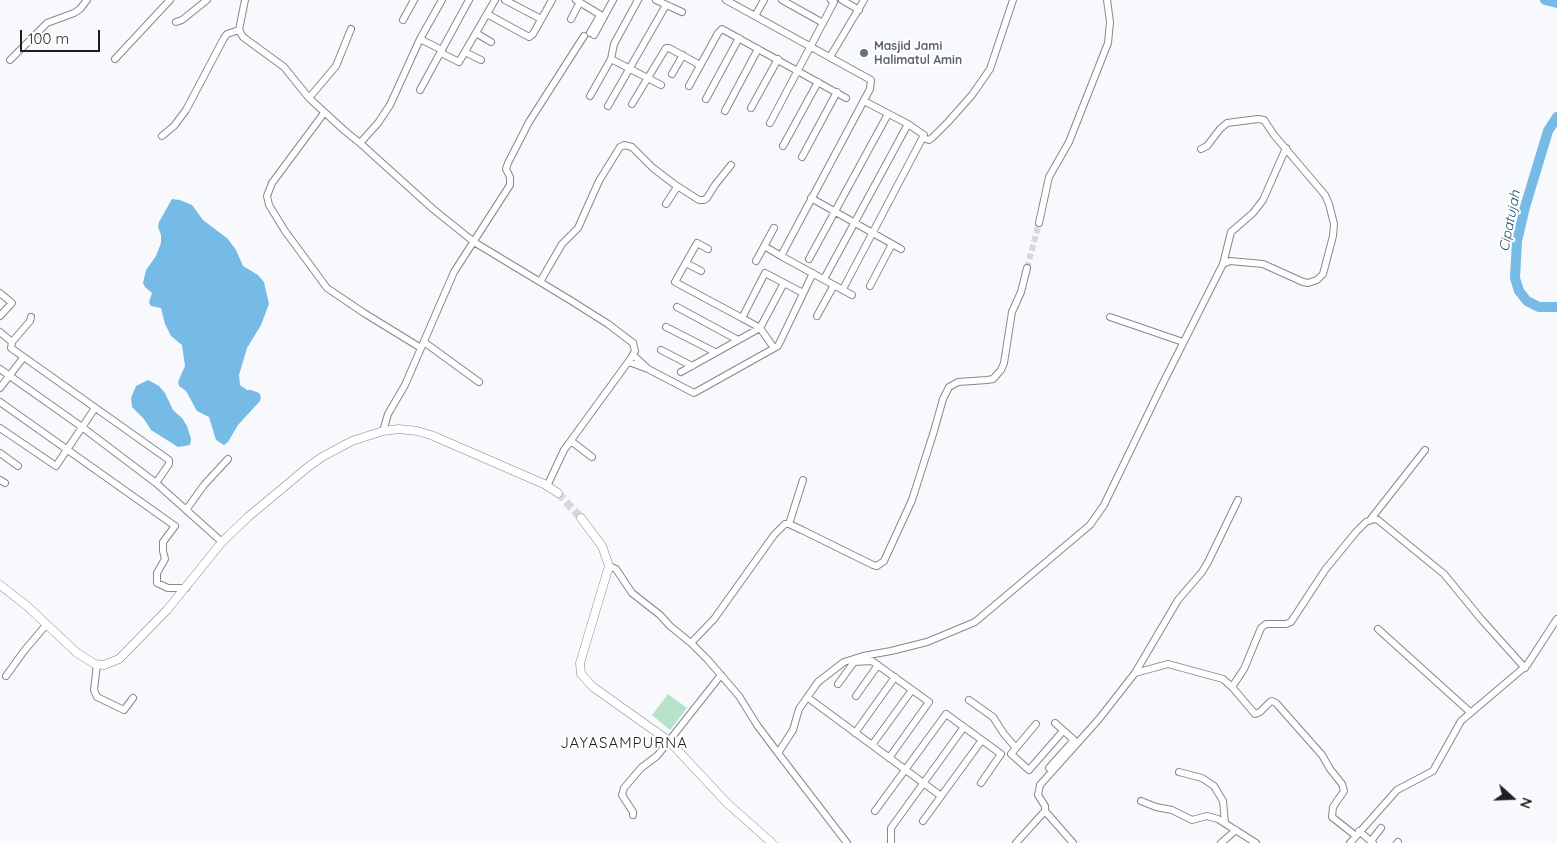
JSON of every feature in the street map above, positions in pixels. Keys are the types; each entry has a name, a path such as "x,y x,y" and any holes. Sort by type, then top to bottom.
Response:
{"street":[{"path":"10,60 47,23 74,13 85,2 78,0"},
{"path":"115,59 170,0"},
{"path":"176,22 182,20 207,0"},
{"path":"245,0 239,30 241,34 246,41 284,67 308,98 324,113 433,209 474,242 624,335 633,343 635,351 629,362 557,462 547,486"},
{"path":"403,20 414,0"},
{"path":"360,143 378,123 390,105 420,39 442,0"},
{"path":"420,90 469,0"},
{"path":"420,39 458,62 462,59 495,0"},
{"path":"505,0 541,20"},
{"path":"487,14 529,37 533,34 552,0"},
{"path":"383,431 388,414 403,390 452,277 510,185 511,180 506,166 522,134 613,0"},
{"path":"590,96 611,59 614,44 638,0"},
{"path":"656,0 682,12"},
{"path":"726,0 871,80 872,85 864,101 781,256"},
{"path":"755,16 764,0"},
{"path":"782,0 823,23"},
{"path":"770,123 834,2 831,0"},
{"path":"842,0 857,12"},
{"path":"830,57 864,0"},
{"path":"923,138 929,140 948,122 972,95 990,69 1013,0"},
{"path":"1039,223 1049,177 1068,142 1108,43 1110,22 1107,0"},
{"path":"571,19 578,1 603,16"},
{"path":"608,106 666,5"},
{"path":"162,136 174,126 186,110 224,38 227,34 239,30"},
{"path":"308,98 336,66 351,30"},
{"path":"690,86 719,30 723,30 846,98"},
{"path":"476,33 491,42"},
{"path":"706,99 739,38"},
{"path":"632,104 666,48 700,65"},
{"path":"725,111 758,49"},
{"path":"465,52 481,60"},
{"path":"672,74 683,56"},
{"path":"611,59 661,85"},
{"path":"751,108 778,59"},
{"path":"783,146 818,82"},
{"path":"802,158 837,92"},
{"path":"843,289 923,138 923,134 908,124 864,101"},
{"path":"324,113 272,183 267,196 269,205 284,231 327,288 364,313 422,345 478,382"},
{"path":"809,259 888,114"},
{"path":"1201,149 1207,146 1223,125 1258,119 1264,120 1274,136 1324,195 1329,204 1334,224 1333,236 1323,274 1316,280 1303,282 1263,264 1230,261 1224,264"},
{"path":"824,279 908,124"},
{"path":"540,282 562,244 578,228 599,181 620,147 624,145 632,147 653,168 677,186 692,196 704,200 731,165"},
{"path":"778,753 793,730 799,709 818,682 835,668 853,659 891,652 927,642 974,622 1090,526 1104,505 1183,342 1224,264 1231,232 1253,213 1263,200 1286,148"},
{"path":"666,204 677,186"},
{"path":"811,198 901,249"},
{"path":"756,261 774,228"},
{"path":"708,250 697,243 675,282 760,328 774,348"},
{"path":"870,286 892,244"},
{"path":"764,246 852,295"},
{"path":"686,263 701,271"},
{"path":"789,524 873,565 877,566 884,561 912,500 943,399 949,387 958,382 993,379 1001,370 1004,363 1012,312 1021,292 1027,268"},
{"path":"742,318 765,273 803,293"},
{"path":"629,362 648,369 694,393 778,346 813,273"},
{"path":"681,372 760,328 784,283"},
{"path":"817,316 834,285"},
{"path":"0,293 12,303 0,316"},
{"path":"677,307 738,340"},
{"path":"31,317 30,321 12,342 10,348 169,460 169,464 156,483"},
{"path":"1110,317 1183,342"},
{"path":"666,327 715,352"},
{"path":"0,332 12,342"},
{"path":"661,350 692,366"},
{"path":"633,355 648,369"},
{"path":"0,388 23,358"},
{"path":"0,369 82,427 156,483 222,542"},
{"path":"0,402 174,526 163,542 165,559 157,573 157,584 168,588 186,588"},
{"path":"0,428 56,466 95,408"},
{"path":"0,585 27,606 77,653 97,664 109,664 119,659 167,610 222,542 248,517 322,457 352,441 383,431 399,429 424,433 547,486 558,493"},
{"path":"571,441 592,457"},
{"path":"1232,687 1244,669 1262,628 1266,624 1281,625 1291,622 1325,570 1356,532 1370,520 1425,450"},
{"path":"0,453 18,466"},
{"path":"186,510 204,485 228,459"},
{"path":"691,643 714,619 780,528 789,524 803,480"},
{"path":"1073,843 1045,812 1045,806 1038,795 1040,785 1099,719 1135,673 1178,600 1208,562 1238,500"},
{"path":"581,518 602,546 608,566 580,663 580,674 593,687 669,741 727,803 772,843"},
{"path":"1370,520 1378,520 1444,574 1525,668"},
{"path":"608,566 616,569 632,593 691,643 721,675 739,696 756,726 847,843"},
{"path":"1350,843 1398,790 1433,771 1455,729 1470,712 1525,668 1557,619"},
{"path":"6,676 46,624"},
{"path":"1378,629 1470,712"},
{"path":"838,684 854,662 872,660 929,702 889,758"},
{"path":"97,664 94,690 97,697 124,710 133,698"},
{"path":"1135,673 1168,664 1223,679 1255,714 1260,712 1270,702 1276,703 1322,755 1330,770 1342,784 1344,789 1333,806 1332,817 1372,842 1381,828"},
{"path":"856,696 878,665"},
{"path":"633,815 622,795 624,788 641,768 657,756 721,675"},
{"path":"855,733 895,677"},
{"path":"872,745 912,690"},
{"path":"811,700 941,796"},
{"path":"969,700 993,717 1016,748"},
{"path":"875,811 946,714 1001,754 1011,754 1029,770 1064,730"},
{"path":"1040,779 1074,740 1055,723"},
{"path":"1011,754 1036,724"},
{"path":"891,843 891,828 964,727"},
{"path":"923,821 982,740"},
{"path":"981,783 1001,754"},
{"path":"1180,772 1202,778 1214,786 1223,801 1225,823"},
{"path":"1141,801 1156,807 1172,810 1192,820 1208,816 1225,823 1256,843"},
{"path":"1016,843 1045,812"},
{"path":"1221,843 1236,830"}],"green space":[{"path":"668,694 687,708 670,730 652,715"}],"water":[{"path":"172,199 192,205 203,220 228,239 236,250 243,266 258,275 264,282 269,304 261,325 247,348 239,375 240,385 247,390 259,393 260,401 238,425 228,442 224,445 216,440 209,417 197,411 186,391 179,386 178,382 185,366 182,345 171,336 165,324 161,308 151,306 149,302 152,293 143,283 146,270 156,256 161,243 159,222"},
{"path":"148,380 159,386 165,393 173,410 182,418 191,439 190,445 178,447 151,430 144,419 132,407 131,398 136,386"}],"waterway":[{"name":"Cipatujah","path":"1545,0 1557,3"},
{"name":"Cipatujah","path":"1557,117 1548,131 1525,207 1517,241 1515,278 1519,291 1527,301 1539,307 1557,307"}],"tunnel":[{"path":"1027,268 1039,223"},
{"path":"558,493 581,518"}],"place":[{"name":"Masjid Jami Halimatul Amin","path":"864,53"}],"district":[{"name":"JAYASAMPURNA","path":"624,743"}]}
